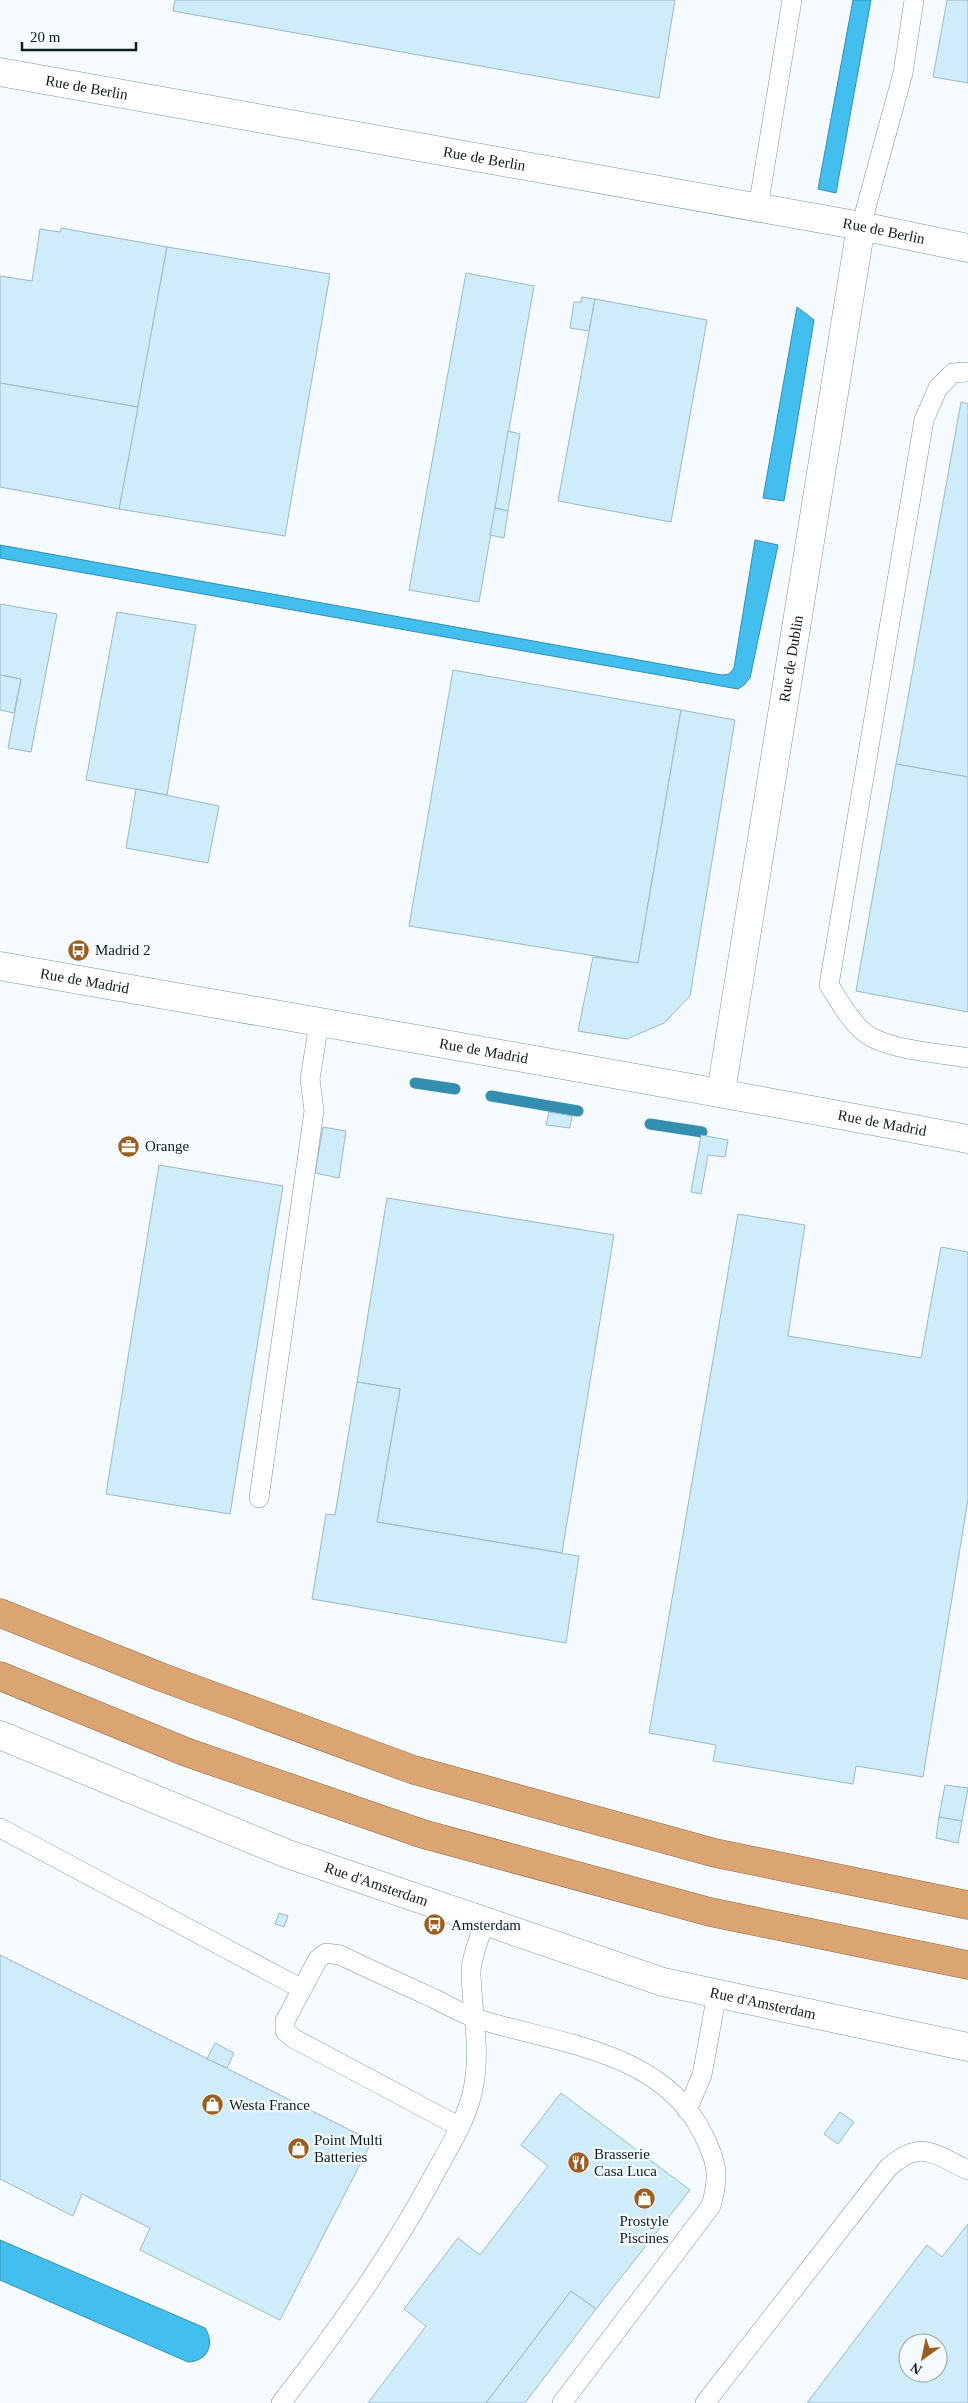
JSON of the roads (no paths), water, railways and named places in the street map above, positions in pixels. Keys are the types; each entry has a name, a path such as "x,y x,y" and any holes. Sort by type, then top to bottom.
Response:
{"highway":[{"path":"0,1613 161,1677 414,1770 716,1853 968,1904"},
{"path":"0,1676 186,1752 423,1834 710,1912 966,1965"},
{"path":"912,1894 968,1898"}],"street":[{"name":"Rue de Berlin","path":"0,72 861,226 968,248"},
{"name":"Rue de Dublin","path":"721,1092 861,226"},
{"name":"Rue de Madrid","path":"0,966 721,1092 968,1139"},
{"name":"Rue d'Amsterdam","path":"0,1735 285,1853 662,1982 968,2047"}],"lane":[{"path":"758,208 792,0"},
{"path":"861,226 903,73 914,0"},
{"path":"968,372 953,373 938,388 924,420 829,985 850,1017 872,1038 905,1047 968,1058"},
{"path":"259,1498 314,1110 310,1079 319,1023"},
{"path":"0,1828 302,1989"},
{"path":"281,2403 310,2365 416,2209 460,2128 472,2093 476,2056 476,2018 471,1971 485,1922"},
{"path":"460,2128 293,2038 285,2031 285,2021 318,1959 326,1954 340,1955 476,2018 595,2051 649,2074 676,2095 697,2122 712,2152 718,2182 710,2206 562,2403"},
{"path":"687,2110 702,2075 717,1994"},
{"path":"705,2403 888,2168 903,2155 924,2150 968,2170"}],"water":[{"path":"853,0 871,0 836,193 818,189"},
{"path":"797,307 814,320 784,501 763,498"},
{"path":"755,540 778,545 750,678 738,689 0,558 0,545 722,675 729,674 734,668"},
{"path":"0,2240 205,2328 209,2340 208,2351 200,2359 188,2362 0,2280"}],"waterway":[{"path":"415,1083 455,1089"},
{"path":"491,1096 578,1111"},
{"path":"650,1124 702,1132"}],"place":[{"name":"Madrid 2","path":"79,950"},
{"name":"Orange","path":"129,1146"},
{"name":"Amsterdam","path":"435,1925"},
{"name":"Westa France","path":"213,2105"},
{"name":"Point Multi Batteries","path":"298,2149"},
{"name":"Brasserie Casa Luca","path":"578,2163"},
{"name":"Prostyle Piscines","path":"644,2198"}]}
